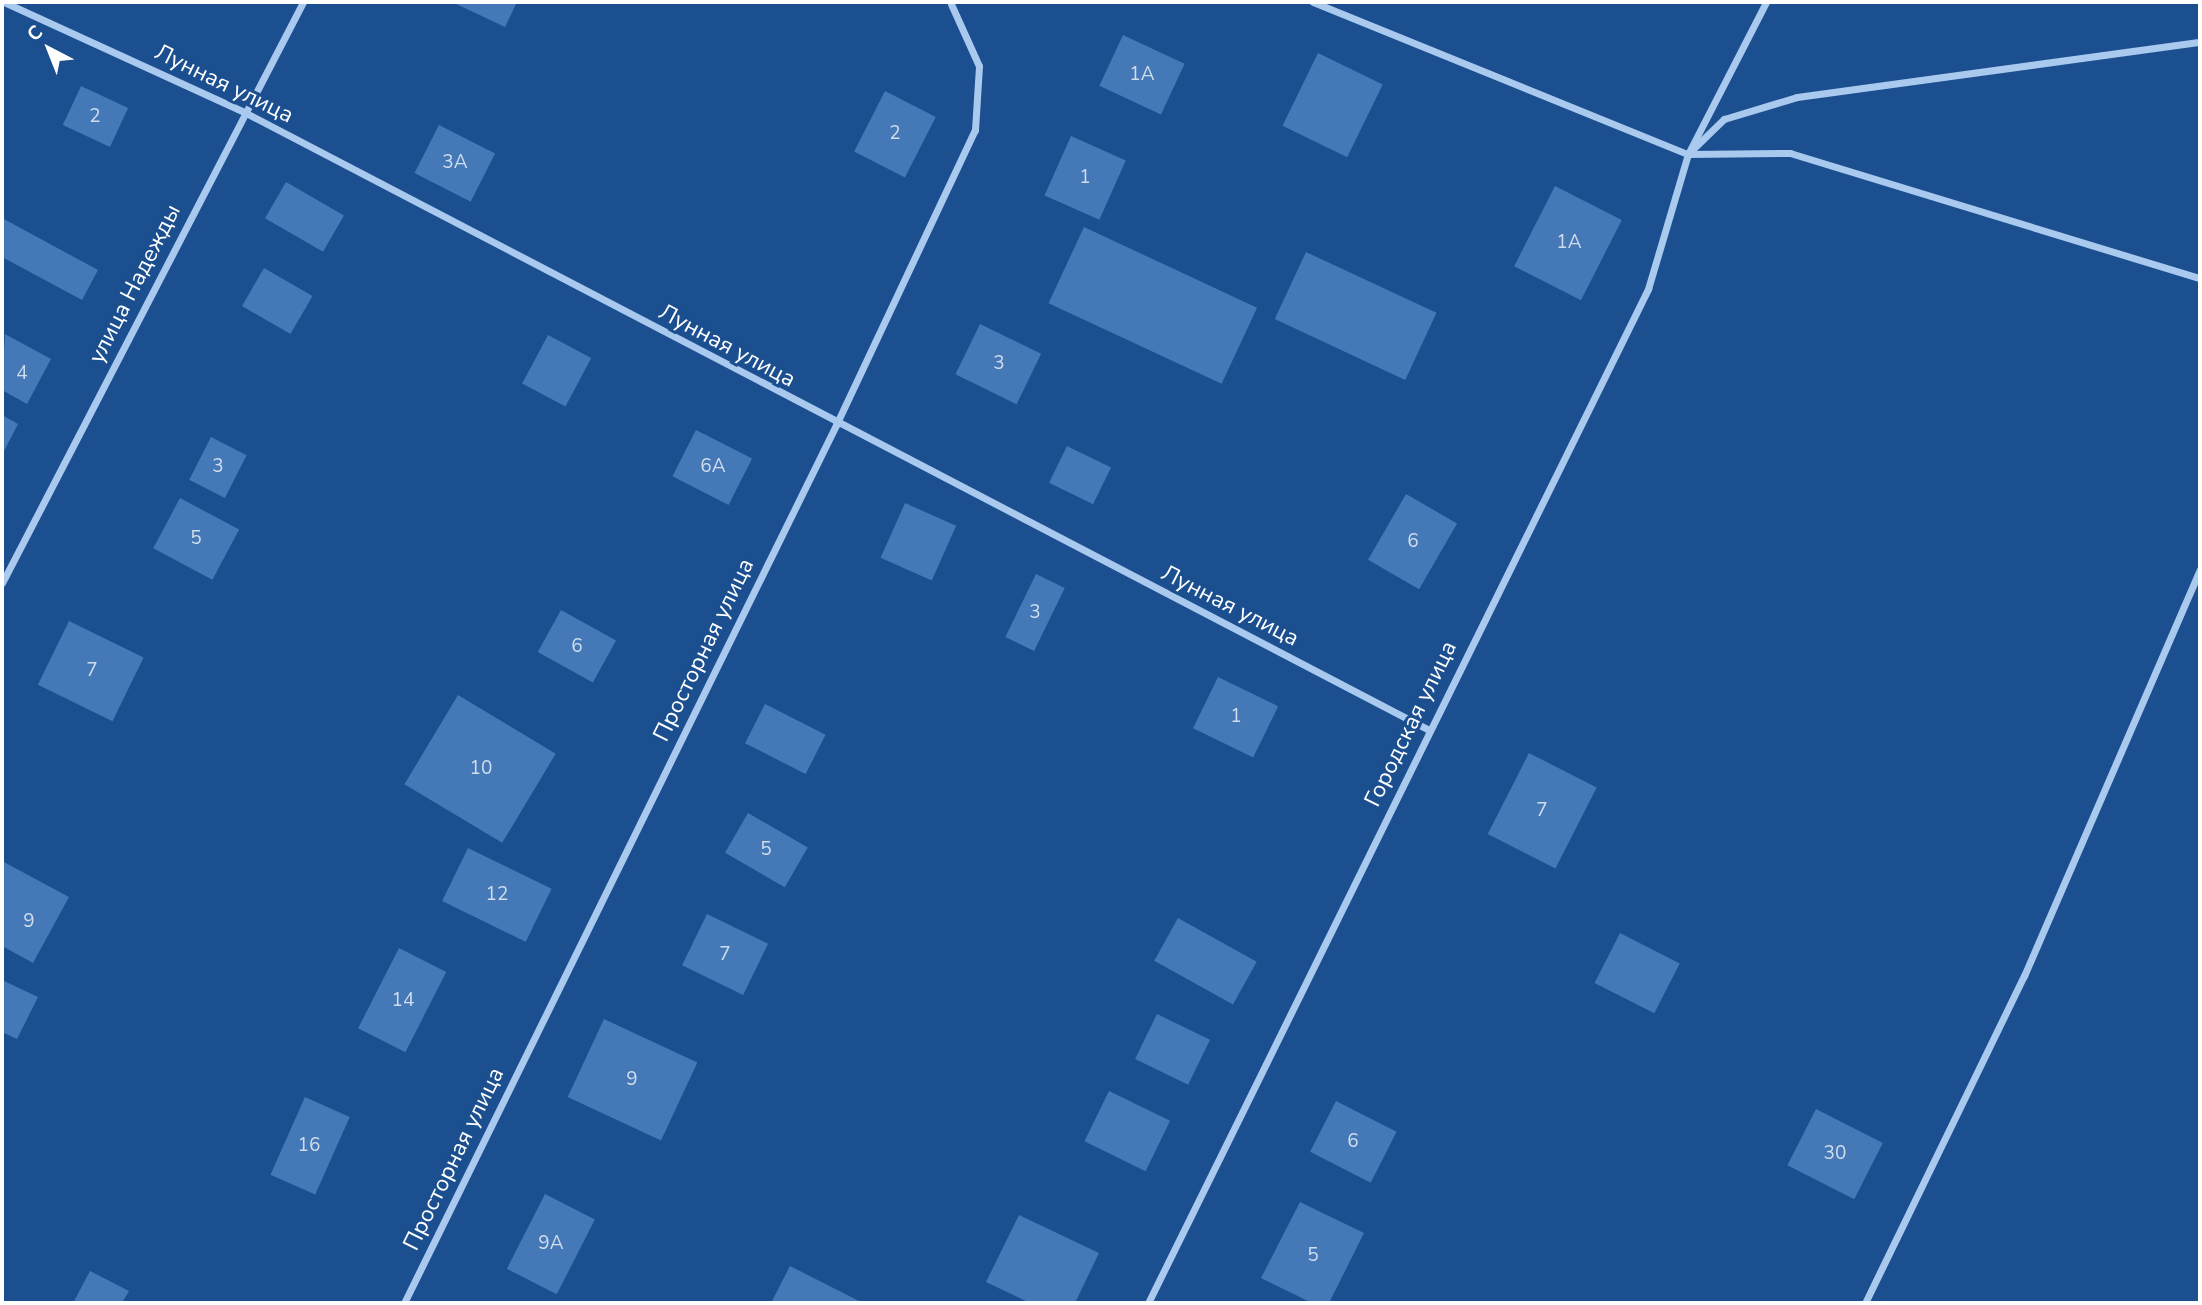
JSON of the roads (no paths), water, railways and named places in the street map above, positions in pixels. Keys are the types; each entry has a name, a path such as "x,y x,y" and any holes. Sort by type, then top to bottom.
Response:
{"street":[{"name":"Лунная улица","path":"4,2 246,113 836,425 1429,730"},
{"name":"улица Надежды","path":"2,583 303,2"},
{"path":"1313,2 1688,154 1790,153 2200,278"},
{"name":"Городская улица","path":"1149,1303 1648,289 1688,154 1766,2"},
{"name":"Просторная улица","path":"404,1303 836,425 975,130 979,66 951,3"},
{"path":"1688,154 1724,119 1797,97 2200,41"},
{"path":"1865,1303 2024,976 2200,570"}]}
